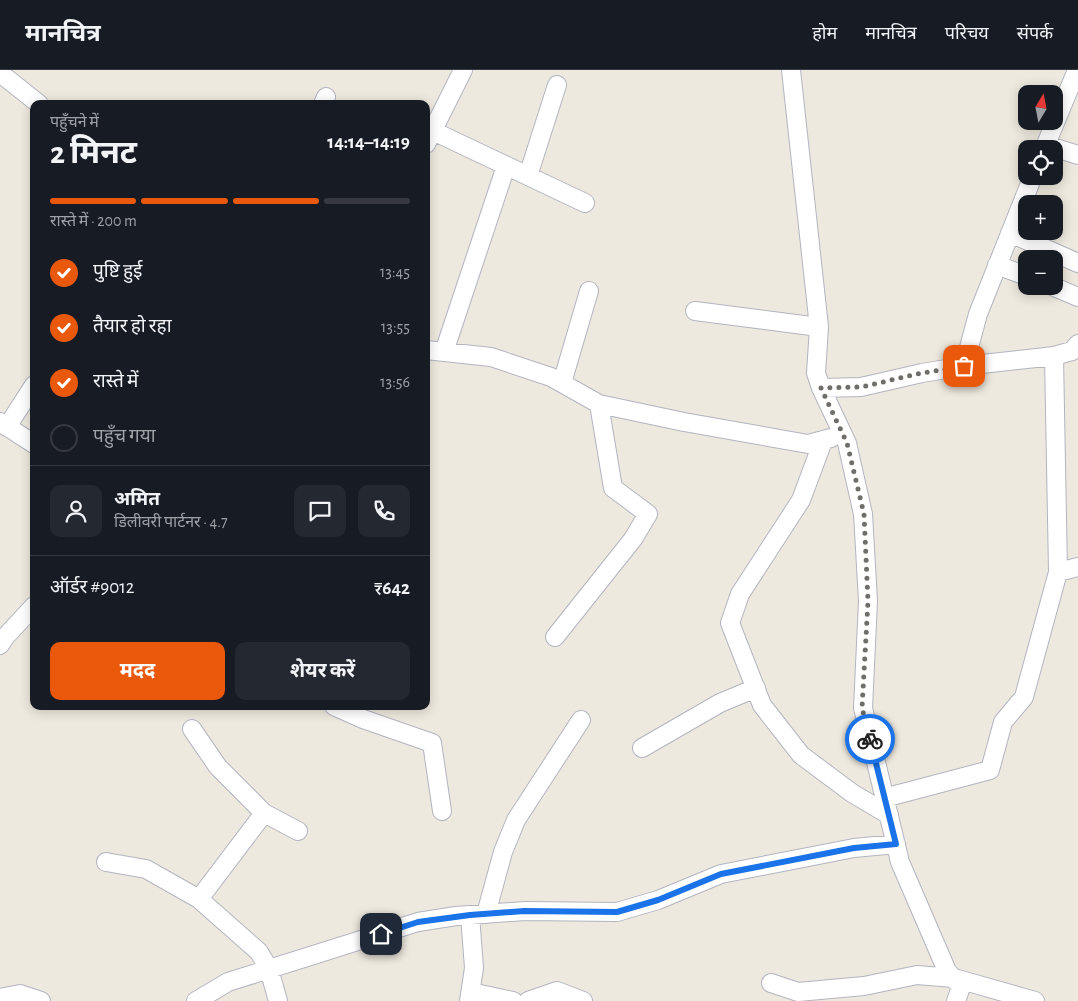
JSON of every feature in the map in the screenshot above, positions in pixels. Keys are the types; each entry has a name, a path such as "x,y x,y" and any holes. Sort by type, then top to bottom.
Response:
{"street":[{"path":"463,70 430,138 506,166 585,204"},
{"path":"791,70 819,327 816,373 821,388 847,443 864,514 868,601 862,708 900,862 948,971 961,988 956,1001"},
{"path":"1,72 34,100"},
{"path":"1048,140 1075,82"},
{"path":"528,176 557,85"},
{"path":"1063,151 1078,155"},
{"path":"444,352 506,166"},
{"path":"964,366 978,314 1029,185"},
{"path":"1010,233 1078,263"},
{"path":"997,265 1018,273"},
{"path":"562,383 589,291"},
{"path":"1063,291 1078,297"},
{"path":"695,311 819,327"},
{"path":"821,388 861,387 922,373 964,366 1054,356 1072,351 1078,344"},
{"path":"430,350 491,357 551,377 599,404 684,422 808,444 843,433"},
{"path":"884,798 990,770 1003,722 1024,697 1058,572 1054,356"},
{"path":"30,390 3,424 30,441"},
{"path":"555,636 633,539 648,514 613,488 599,404"},
{"path":"823,440 800,500 740,594 730,623 762,705 801,755 852,793 889,815"},
{"path":"1058,572 1078,567"},
{"path":"0,645 30,610"},
{"path":"642,748 720,703 756,688"},
{"path":"343,710 432,743 442,811"},
{"path":"514,1001 470,996 478,915 516,820 581,720"},
{"path":"192,729 218,768 264,813 298,831"},
{"path":"199,899 264,813"},
{"path":"196,1001 228,982 418,922 524,911 617,912 658,900 721,874 854,848 896,844"},
{"path":"106,862 146,869 199,899 259,952 269,969 278,1001"},
{"path":"772,983 798,992 864,986 917,975 954,978 1035,1001"},
{"path":"528,1001 557,991 583,1001"},
{"path":"0,998 20,994 41,1001"}],"way so far":[{"path":"870,739 862,708 868,601 864,514 847,443 821,388 861,387 922,373 964,366"}],"route":[{"path":"381,934 418,922 456,916 524,911 617,912 658,900 721,874 854,848 896,844 870,739"}]}
